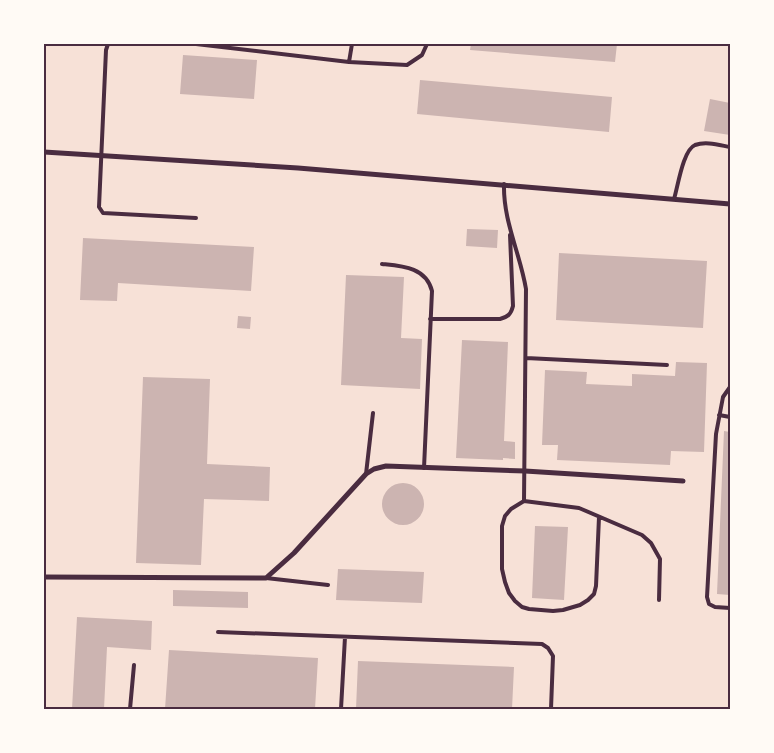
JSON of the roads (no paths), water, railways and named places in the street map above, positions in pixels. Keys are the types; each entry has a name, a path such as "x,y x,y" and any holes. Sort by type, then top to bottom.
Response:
{"street":[{"path":"44,152 298,168 730,204"},
{"path":"44,577 266,578 294,553 366,474 374,469 386,466 525,471 682,481"}],"lane":[{"path":"108,44 106,50 98,207 103,213 196,218"},
{"path":"196,44 221,45 349,62 408,65 422,55 427,44"},
{"path":"349,62 352,44"},
{"path":"674,199 686,153 693,146 702,144 730,147"},
{"path":"504,184 505,209 522,266 526,289 524,501"},
{"path":"430,318 500,319 507,317 513,306 510,229"},
{"path":"382,264 406,267 426,277 432,291 424,468"},
{"path":"526,358 666,365"},
{"path":"730,387 723,397 716,434 707,597 709,604 715,607 730,608"},
{"path":"366,474 373,413"},
{"path":"719,415 730,416"},
{"path":"599,517 596,586 594,594 588,600 580,605 563,610 529,609 522,607 509,593 502,569 502,526 511,509 524,501 579,508 642,535 651,543 660,559 659,600"},
{"path":"266,578 328,585"},
{"path":"218,632 542,644 548,648 553,656 551,709"},
{"path":"341,709 345,637"},
{"path":"130,709 134,665"}]}
